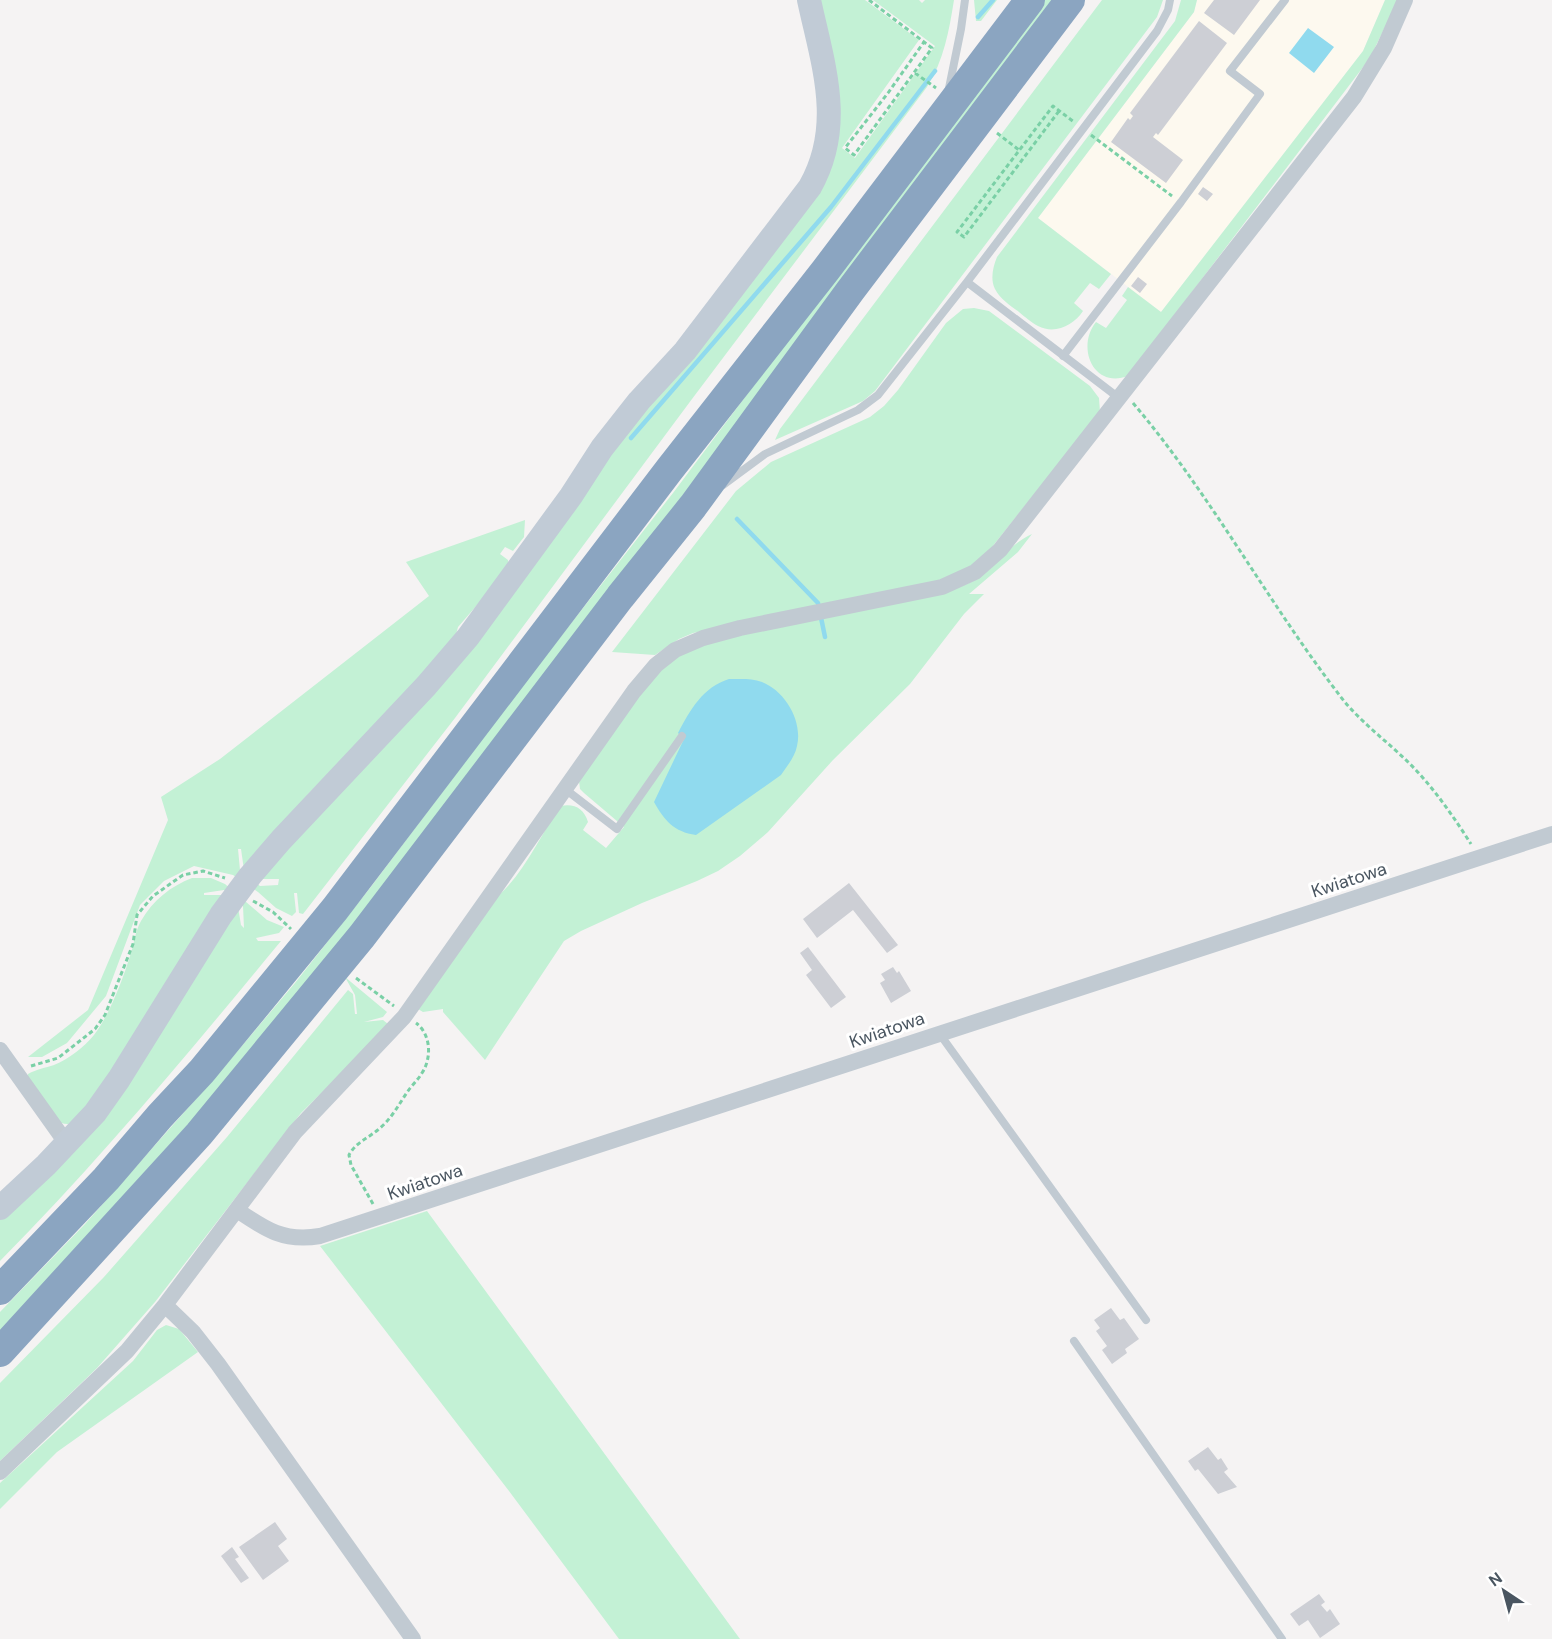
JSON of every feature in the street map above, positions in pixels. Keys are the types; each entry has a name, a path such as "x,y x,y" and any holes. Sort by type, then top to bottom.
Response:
{"highway":[{"path":"0,1290 106,1179 202,1071 335,909 1030,0"},
{"path":"0,1352 199,1134 362,936 620,597 693,506 850,291 1070,0"}],"street":[{"path":"0,1208 67,1144 95,1113 241,890 281,840 418,694 468,637 571,496 602,448 639,401 685,351 810,187 822,164 830,112 827,84 809,0"},
{"path":"0,1472 127,1351 165,1305 296,1132 352,1071 390,1034 634,691 656,665 675,650 703,638 740,628 942,587 975,572 1000,550 1354,97 1384,48 1405,0"},
{"name":"Kwiatowa","path":"237,1210 263,1228 284,1237 296,1239 320,1236 1552,834"},
{"path":"0,1050 67,1144"},
{"path":"165,1305 193,1332 218,1364 413,1639"}],"lane":[{"path":"945,111 965,0"},
{"path":"693,506 765,454 858,410 878,395 967,282 1157,31 1170,0"},
{"path":"1063,356 1260,94 1230,71 1285,0"},
{"path":"967,282 1063,356 1121,395"},
{"path":"565,789 617,829 682,736"},
{"path":"939,1033 1146,1320"},
{"path":"1074,1341 1282,1639"}],"path":[{"path":"869,0 932,48 854,154 845,148 924,42"},
{"path":"1059,111 964,237 957,232 1053,106 1180,202"},
{"path":"1121,395 1165,441 1346,703 1412,766 1449,810 1480,858"},
{"path":"20,1078 30,1066 58,1058 94,1029 105,1015 133,944 137,915 153,896 183,874 202,872 223,877 273,912 293,930"},
{"path":"348,971 409,1007"},
{"path":"379,1218 358,1179 349,1155 353,1149 391,1118 423,1073 428,1062 427,1038 421,1026 412,1019"}],"shaded area":[{"path":"1197,0 1385,0 1363,51 1161,312 1038,218 1194,12"}],"green space":[{"path":"813,0 865,0 919,40 842,148 855,158 935,46 873,0 919,0 922,3 925,0 954,0 942,56 927,87 455,718 303,914 299,913 297,893 294,893 296,912 292,916 276,908 233,875 194,866 164,881 140,905 106,996 67,1043 42,1057 28,1057 88,1010 168,820 161,797 220,759 429,596 406,562 525,520 524,537 513,551 505,547 500,554 508,560 509,568 458,627 453,646 397,709 310,792 244,870 241,849 238,849 240,870 260,886 278,885 279,879 257,879 342,786 420,706 491,619 555,535 623,429 683,362 738,292 811,193 825,171 834,145 835,92 824,34"},
{"path":"974,0 997,0 981,21 976,21"},
{"path":"1043,0 1057,0 380,896 226,1083 0,1331 0,1312 85,1224 219,1073 295,983 370,888 526,681 673,493"},
{"path":"1102,0 1163,0 1157,17 875,391 863,401 775,440 780,429"},
{"path":"1181,0 1197,0 1194,12 1038,218 1111,274 1099,289 1090,283 1074,303 1083,311 1075,321 1057,329 1044,329 1031,322 997,293 992,277 997,257 1175,21"},
{"path":"1385,0 1398,0 1370,58 1128,376 1105,377 1097,371 1088,354 1090,332 1096,322 1106,328 1127,300 1122,296 1128,287 1161,312 1363,51"},
{"path":"974,308 989,311 1090,386 1099,398 1100,412 984,557 973,566 932,583 693,633 679,639 655,655 612,652 736,491 771,462 870,417 898,390 946,323 963,309"},
{"path":"1032,534 1018,552 969,594 984,594 964,614 910,684 833,760 768,832 718,871 642,903 564,941 485,1060 443,1012 443,1009 423,1012 418,1009 498,896 524,865 560,806 570,805 581,810 588,822 583,830 606,848 624,827 580,789 579,781 647,683 671,659 703,643 951,590 980,577 1018,542"},
{"path":"192,878 211,878 225,884 267,920 284,927 279,933 256,938 258,941 281,941 109,1144 0,1261 0,1219 63,1159 113,1104 154,1044 197,965 236,905 241,925 244,928 243,906 224,890 204,893 204,895 223,895 225,897 193,943 112,1076 79,1118 68,1124 54,1119 27,1079 28,1074 65,1059 94,1035 115,997 141,921 163,895"},
{"path":"345,977 387,1012 383,1017 364,1022 383,1020 388,1024 301,1113 155,1302 97,1368 0,1461 0,1383 104,1277 227,1137 348,990 353,994 355,1014 357,1014 355,995"},
{"path":"427,1211 740,1639 619,1639 509,1491 320,1246"},
{"path":"166,1325 179,1329 198,1352 57,1452 0,1509 0,1483 133,1361 157,1330"}],"water":[{"path":"1308,28 1334,47 1314,73 1289,53"},
{"path":"729,679 758,681 778,692 795,717 798,736 796,750 781,775 696,835 670,824 654,802 684,739 678,733 687,716 698,700 712,688"}],"building":[{"path":"1214,0 1260,0 1234,35 1204,13"},
{"path":"1199,21 1227,43 1158,135 1156,133 1153,137 1183,160 1166,183 1111,142 1128,118 1130,120 1133,116 1130,113"},
{"path":"1203,187 1213,194 1207,201 1198,194"},
{"path":"1138,277 1147,284 1140,293 1131,286"},
{"path":"849,883 898,945 887,953 853,910 817,938 803,919"},
{"path":"808,947 846,997 831,1008 806,975 812,970 800,953"},
{"path":"893,967 897,973 899,971 911,991 891,1003 880,983 885,980 881,974"},
{"path":"1111,1308 1120,1320 1124,1318 1139,1339 1125,1349 1127,1353 1112,1364 1102,1350 1107,1346 1096,1331 1100,1328 1094,1320"},
{"path":"1208,1447 1218,1460 1221,1458 1228,1469 1224,1472 1237,1487 1218,1494 1198,1469 1195,1471 1188,1461"},
{"path":"275,1522 287,1539 278,1546 289,1561 263,1580 239,1547"},
{"path":"232,1547 239,1557 235,1559 249,1578 241,1583 221,1556"},
{"path":"1319,1594 1325,1602 1321,1605 1327,1612 1330,1609 1340,1624 1320,1638 1308,1620 1299,1626 1290,1614"}],"waterway":[{"path":"978,17 993,0"},
{"path":"631,438 831,207 935,71"},
{"path":"737,519 818,603 825,637"}]}
